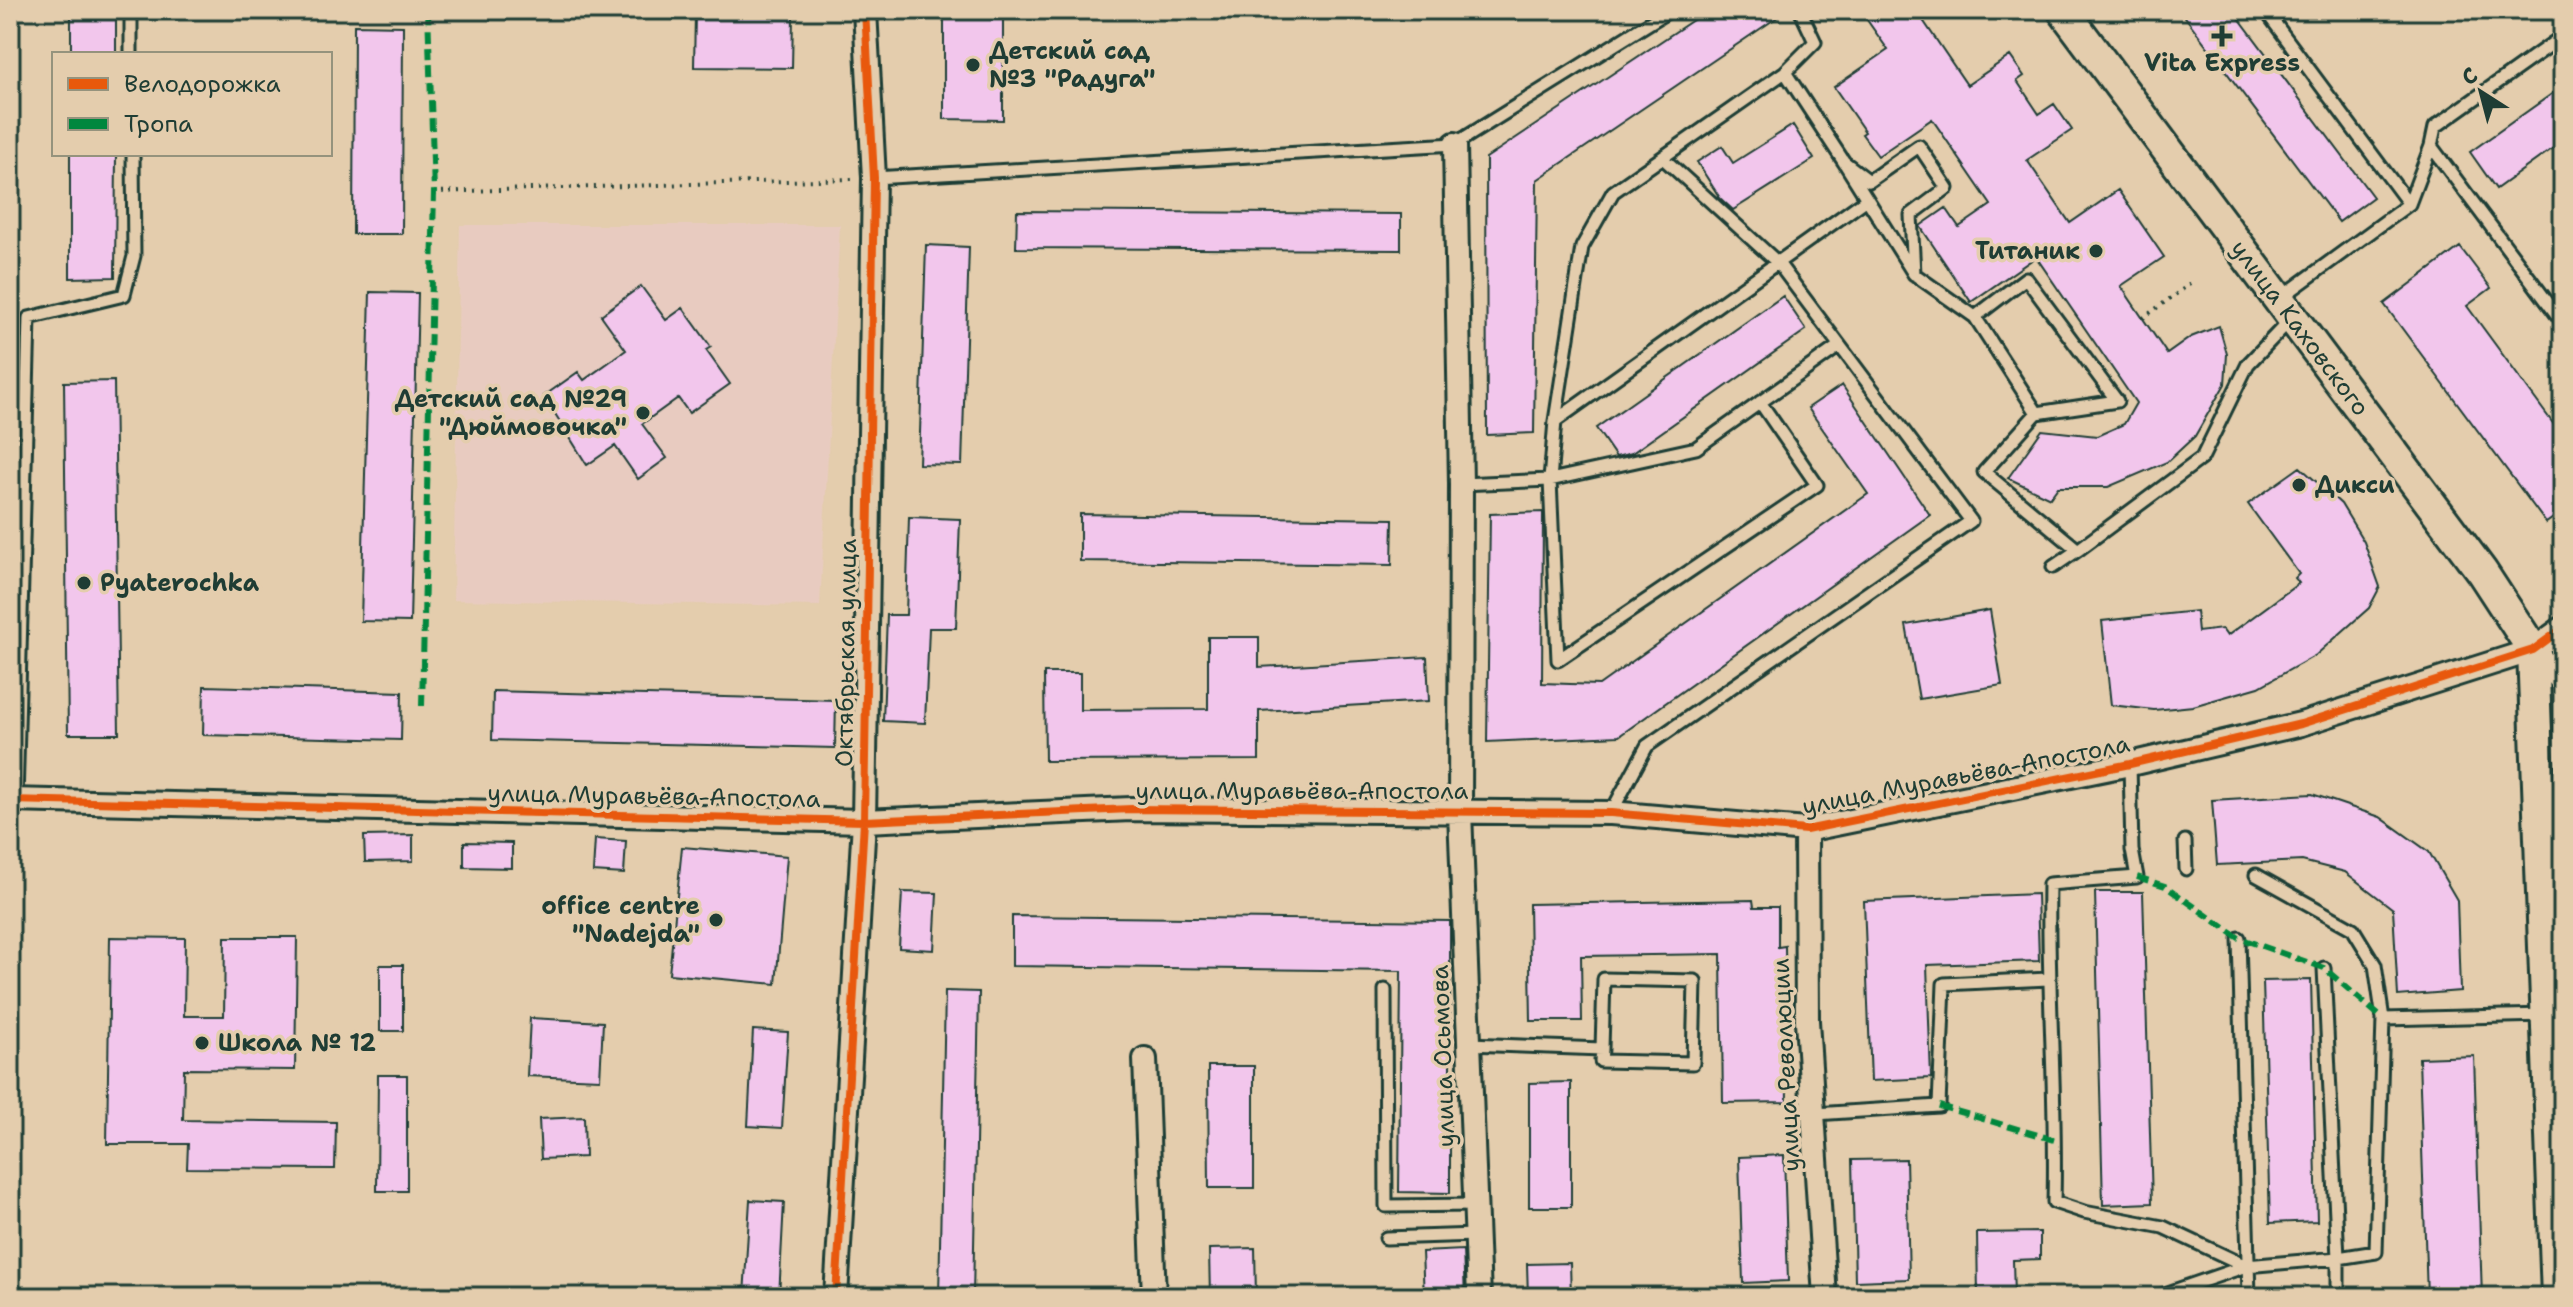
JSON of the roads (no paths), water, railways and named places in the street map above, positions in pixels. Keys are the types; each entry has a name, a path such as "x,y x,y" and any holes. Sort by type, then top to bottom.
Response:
{"main road":[{"name":"улица Каховского","path":"2063,10 2482,572 2533,650"},
{"path":"2533,650 2557,1297"}],"street":[{"name":"Октябрьская улица","path":"836,1297 864,821 874,178 865,10"},
{"name":"улица Осьмова","path":"1455,144 1461,484 1460,812 1479,1297"},
{"name":"улица Муравьёва-Апостола","path":"13,800 864,821 1131,809 1611,813 1806,830 2130,764 2301,724 2533,650 2563,628"},
{"path":"2533,650 2563,682"},
{"name":"улица Революции","path":"1806,830 1807,1021 1825,1297"},
{"path":"1145,1059 1154,1297"}],"lane":[{"path":"131,10 131,52"},
{"path":"874,178 1455,144 1670,10"},
{"path":"1760,402 1817,485 1558,660 1550,480 1555,421 1582,247 1613,192 1785,72 1815,42 1800,10"},
{"path":"2265,10 2409,204"},
{"path":"2053,567 2202,458 2248,364 2285,308 2409,204 2435,127 2563,36"},
{"path":"1785,72 1914,274 1975,317 2037,413"},
{"path":"1844,162 1869,181 1919,146 1947,188 1911,215 1914,274"},
{"path":"2431,146 2563,323"},
{"path":"13,800 29,318 124,295 134,256 133,156"},
{"path":"1611,813 1647,746 1971,521 1778,263 1664,159"},
{"path":"1555,421 1867,199"},
{"path":"1975,317 2026,278 2117,401 2037,413 1984,472 2078,550"},
{"path":"1461,484 1550,480 1696,448 1839,346"},
{"path":"2130,764 2132,850 2137,877 2049,884 2048,979 2055,1140 2054,1202 2084,1212 2163,1227 2246,1266"},
{"path":"2185,841 2186,869"},
{"path":"2156,1297 2246,1266 2376,1252 2383,1019 2375,965 2353,929 2256,875"},
{"path":"2239,938 2249,1297"},
{"path":"2324,968 2338,1297"},
{"path":"1604,979 1695,981 1693,1063 1601,1061 1602,1049 1604,979"},
{"path":"1815,1114 1939,1106 1944,984 2048,979"},
{"path":"1385,990 1386,1206 1475,1205"},
{"path":"2383,1019 2548,1015"},
{"path":"1469,1044 1602,1049"},
{"path":"1386,1238 1476,1235"}],"place":[{"name":"Vita Express","path":"2222,36"},
{"name":"Детский сад №3 \"Радуга\"","path":"973,65"},
{"name":"Титаник","path":"2096,251"},
{"name":"Детский сад №29 \"Дюймовочка\"","path":"643,413"},
{"name":"Дикси","path":"2299,485"},
{"name":"Pyaterochka","path":"84,583"},
{"name":"office centre \"Nadejda\"","path":"716,920"},
{"name":"Школа № 12","path":"202,1043"}]}
